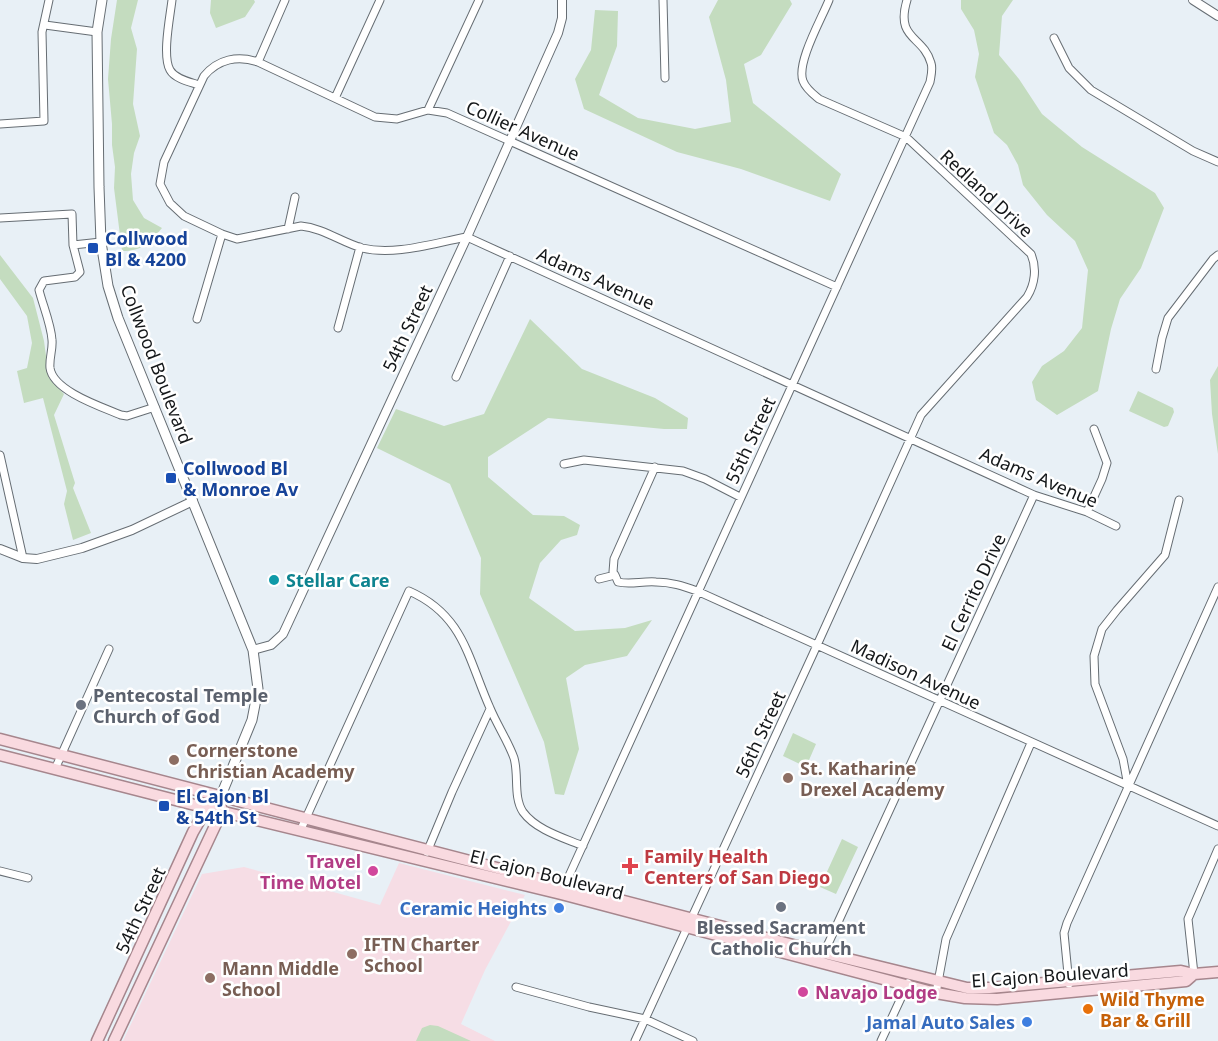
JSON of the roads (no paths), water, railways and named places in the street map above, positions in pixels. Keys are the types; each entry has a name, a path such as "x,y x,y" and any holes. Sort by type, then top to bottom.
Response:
{"main road":[{"name":"Collwood Boulevard","path":"102,0 97,32 99,188 101,242 108,286 118,318 253,650 258,690 252,720 220,798"},
{"name":"El Cajon Boulevard","path":"0,740 220,798 423,860 563,890"},
{"name":"El Cajon Boulevard","path":"0,755 207,808 428,849 563,890 937,987 1070,987 1181,971 1194,974 1218,972"},
{"name":"54th Street","path":"98,1041 207,808 220,798"},
{"path":"220,798 222,811"},
{"name":"54th Street","path":"114,1041 222,811"}],"street":[{"path":"0,124 44,121 42,32 49,0"},
{"path":"172,0 167,57 170,70 176,76 199,85"},
{"path":"258,62 285,0"},
{"path":"335,98 380,0"},
{"path":"467,237 394,251 360,247 311,227 301,226 237,238 222,234 184,216 170,204 160,184 164,162 199,85 208,71 224,61 244,58 258,62 375,117 397,119 428,110 479,0"},
{"name":"54th Street","path":"253,650 271,645 283,634 467,237 558,33 562,18 562,0"},
{"path":"663,0 665,78"},
{"name":"Redland Drive","path":"829,0 802,69 803,81 810,92 819,99 906,137 1030,254 1035,269 1031,291 1027,297 921,415 910,438"},
{"name":"55th Street","path":"563,890 930,82 932,64 926,52 908,34 904,24 904,8 907,0"},
{"path":"1193,0 1218,16"},
{"path":"45,25 97,32"},
{"path":"1054,38 1069,68 1091,90 1193,151 1218,162"},
{"name":"Collier Avenue","path":"428,110 447,113 837,287"},
{"path":"288,229 295,197"},
{"path":"0,218 72,214 73,245 80,272 75,277 44,281 39,290 52,340 50,369 62,386 81,398 121,415 127,416 156,407"},
{"path":"197,319 222,234"},
{"name":"Adams Avenue","path":"467,237 1034,495 1087,512 1116,526"},
{"path":"73,245 101,242"},
{"path":"338,328 360,247"},
{"path":"1156,369 1168,318 1218,255"},
{"path":"456,377 510,256"},
{"path":"1087,512 1107,464 1094,429"},
{"name":"56th Street","path":"635,1041 910,438"},
{"path":"0,455 22,558"},
{"path":"564,464 584,460 683,471 705,479 740,497"},
{"path":"599,579 615,575 614,559 655,467"},
{"name":"El Cerrito Drive","path":"822,958 1034,495"},
{"path":"1128,786 1123,759 1095,684 1094,656 1102,629 1165,555 1179,500"},
{"path":"0,549 22,558 37,559 82,548 132,530 193,501"},
{"name":"Madison Avenue","path":"615,575 618,582 627,584 667,582 697,591 1218,826"},
{"path":"1070,987 1064,933 1218,587"},
{"path":"303,824 409,591 425,598 450,619 459,633 490,709 514,759 517,791 523,812 538,826 583,846"},
{"path":"55,769 109,649"},
{"path":"423,860 490,709"},
{"path":"937,987 945,939 1031,742"},
{"path":"1194,974 1188,919 1218,849"},
{"path":"0,871 28,878"},
{"path":"884,1040 909,980"},
{"path":"516,987 589,1007 645,1019 693,1041"}],"place":[{"name":"Collwood Bl & 4200","path":"93,248"},
{"name":"Collwood Bl & Monroe Av","path":"171,478"},
{"name":"Stellar Care","path":"274,580"},
{"name":"Pentecostal Temple Church of God","path":"81,705"},
{"name":"Cornerstone Christian Academy","path":"174,760"},
{"name":"St. Katharine Drexel Academy","path":"788,778"},
{"name":"El Cajon Bl & 54th St","path":"164,806"},
{"name":"Family Health Centers of San Diego","path":"630,866"},
{"name":"Travel Time Motel","path":"373,871"},
{"name":"Blessed Sacrament Catholic Church","path":"781,907"},
{"name":"Ceramic Heights","path":"559,908"},
{"name":"IFTN Charter School","path":"352,954"},
{"name":"Mann Middle School","path":"210,978"},
{"name":"Navajo Lodge","path":"803,992"},
{"name":"Wild Thyme Bar & Grill","path":"1088,1009"},
{"name":"Jamal Auto Sales","path":"1027,1022"}]}
